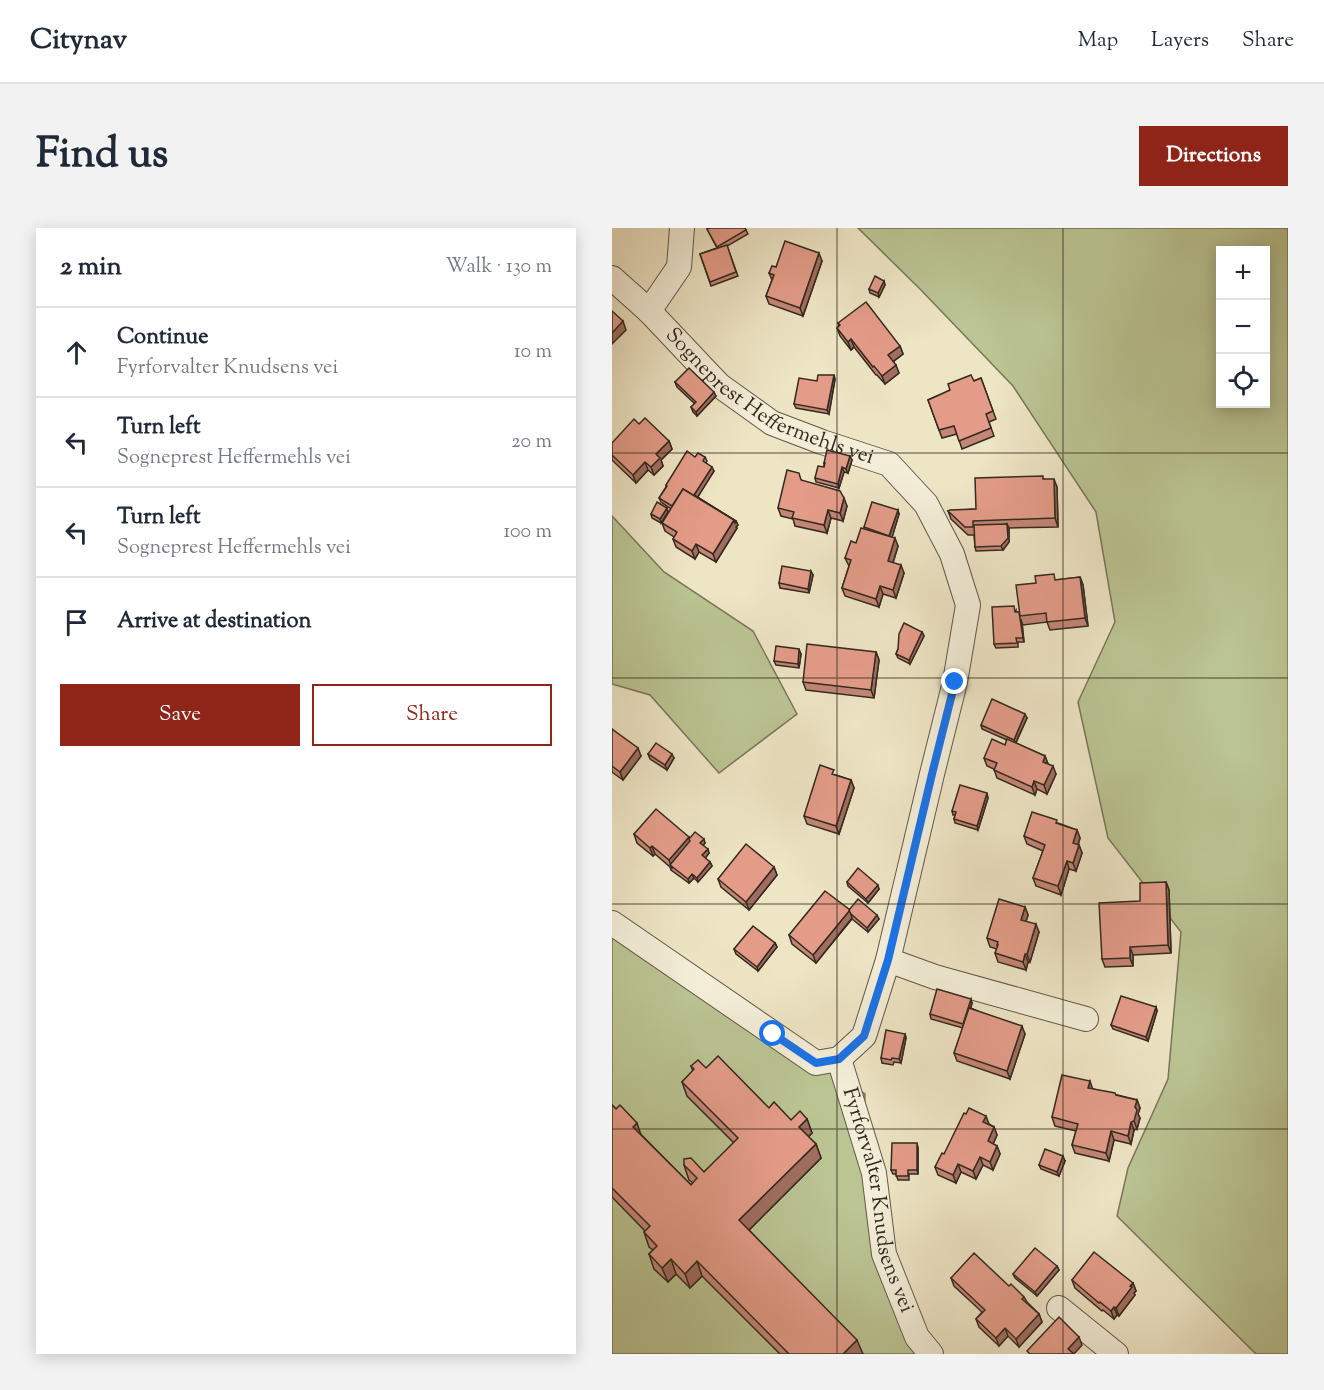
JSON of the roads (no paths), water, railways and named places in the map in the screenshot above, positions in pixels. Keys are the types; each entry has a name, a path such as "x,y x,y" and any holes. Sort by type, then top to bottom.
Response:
{"street":[{"path":"649,311 679,267 682,228"},
{"name":"Sogneprest Heffermehls vei","path":"612,278 649,311 718,385 772,423 889,464 926,504 952,554 968,605 955,682 888,960 864,1036 839,1059"},
{"name":"Fyrforvalter Knudsens vei","path":"612,923 816,1063 839,1059 874,1173 884,1254 917,1337 931,1354"},
{"path":"888,960 935,977 1086,1019"},
{"path":"1059,1308 1116,1354"}]}
